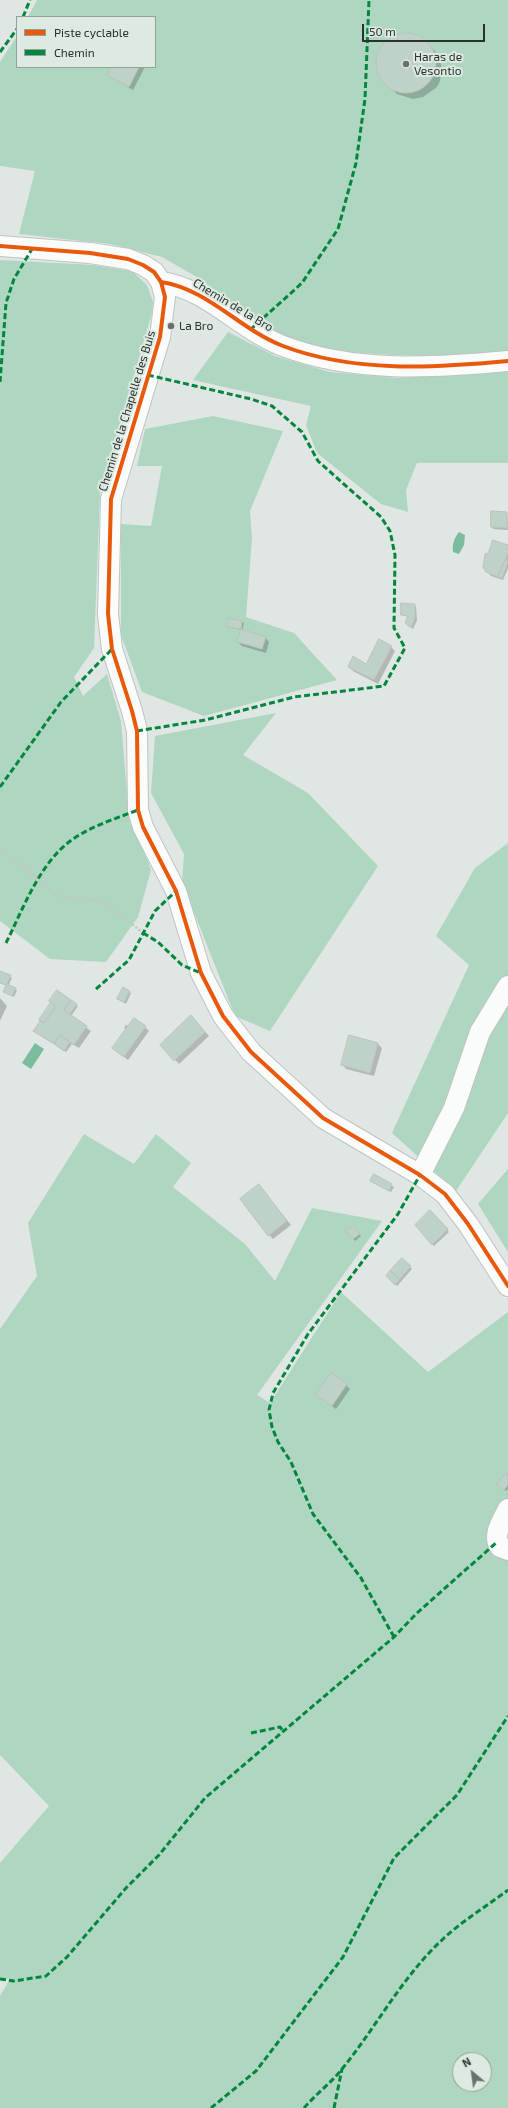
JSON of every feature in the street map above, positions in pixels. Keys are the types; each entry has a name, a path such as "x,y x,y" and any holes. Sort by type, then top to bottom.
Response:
{"street":[{"path":"0,246 90,252 128,259 143,265 154,272 161,282"},
{"name":"Chemin de la Bro","path":"161,282 178,284 196,292 250,330 283,346 332,359 395,366 471,365 508,361"},
{"name":"Chemin de la Chapelle des Buis","path":"161,282 165,297 160,337 111,499 108,614 112,649 137,731 138,810 143,827 176,891 201,973 223,1016 251,1052 323,1118 420,1175 445,1194 468,1224 508,1286"},
{"path":"420,1175 454,1108 480,1032 508,986"},
{"path":"508,1509 497,1532 497,1542 500,1548 508,1550"}],"path":[{"path":"0,852 23,866 56,896 104,902 143,933"}],"shaded area":[{"path":"37,0 508,0 508,352 458,357 334,351 284,336 242,313 202,280 162,257 110,244 19,234 35,171 0,166 0,62 16,38 16,68 156,68 156,16 29,16"},
{"path":"0,260 94,265 132,271 147,285 153,302 152,313 100,492 94,648 74,677 83,696 107,674 121,721 128,806 151,870 138,917 106,962 50,959 0,921"},
{"path":"228,332 275,356 330,372 396,378 508,369 508,463 417,463 406,490 408,512 381,504 317,453 306,425 311,406 193,380"},
{"path":"213,416 283,431 250,511 252,538 246,617 294,633 337,680 204,716 142,692 121,635 121,524 151,526 162,466 137,466 145,429"},
{"path":"459,532 465,535 464,545 459,554 453,552 453,544"},
{"path":"276,713 243,755 308,793 378,866 270,1031 235,1016 182,882 184,854 151,793 155,736"},
{"path":"508,843 508,1113 456,1191 392,1133 469,965 436,936 475,868"},
{"path":"35,1043 44,1049 31,1069 22,1063"},
{"path":"84,1134 134,1164 156,1134 191,1163 173,1187 245,1244 275,1281 312,1208 382,1221 257,1395 270,1403 341,1292 428,1372 508,1312 508,2108 0,2108 0,1996 10,1979 0,1978 0,1863 49,1806 0,1755 0,1329 37,1276 28,1223"},
{"path":"508,1169 508,1252 478,1204"}],"building":[{"name":"Haras de Vesontio","path":"406,33 422,38 427,42 431,47 436,63 431,79 427,84 422,88 406,93 390,88 385,84 381,79 376,63 381,47 385,42 390,38"},
{"path":"110,68 138,68 129,87 107,75"},
{"path":"491,511 507,512 507,528 491,527"},
{"path":"493,540 508,545 508,553 498,577 486,572 483,567 485,554 488,553"},
{"path":"506,558 508,562 502,578 498,577"},
{"path":"401,603 415,604 415,618 411,628 405,623 408,616 401,615"},
{"path":"229,618 242,621 241,629 227,627"},
{"path":"241,629 266,637 262,649 237,642"},
{"path":"379,639 392,646 374,680 348,667 353,656 366,664"},
{"path":"0,971 11,975 7,984 16,988 12,996 3,992 6,985 0,983"},
{"path":"123,987 130,991 124,1002 117,999"},
{"path":"57,990 71,1000 64,1010 87,1026 74,1045 60,1035 54,1044 33,1031 40,1021 44,1023 56,1006 49,1001"},
{"path":"71,1000 77,1004 70,1014 64,1010"},
{"path":"51,1002 56,1006 44,1023 39,1020"},
{"path":"191,1015 205,1032 174,1061 160,1045"},
{"path":"134,1018 146,1026 124,1057 112,1048"},
{"path":"60,1035 70,1042 64,1051 54,1044"},
{"path":"349,1035 378,1043 370,1073 341,1065"},
{"path":"374,1174 392,1184 389,1191 370,1181"},
{"path":"259,1184 287,1221 268,1236 240,1199"},
{"path":"430,1210 448,1229 432,1245 415,1225"},
{"path":"353,1226 360,1234 353,1239 346,1231"},
{"path":"402,1258 411,1266 400,1279 390,1271"},
{"path":"390,1271 400,1279 395,1285 386,1276"},
{"path":"331,1373 347,1384 332,1406 316,1395"},
{"path":"506,1473 508,1475 508,1485 504,1490 497,1484"}],"marked path":[{"path":"23,16 30,0"},
{"path":"250,330 302,283 338,229 356,163 365,99 369,0"},
{"path":"0,52 16,30"},
{"path":"0,382 6,303 14,279 32,249"},
{"path":"137,731 205,720 294,697 384,686 405,648 394,628 395,555 390,531 381,517 318,461 302,432 272,406 251,399 148,375"},
{"path":"0,787 61,702 112,649"},
{"path":"6,943 27,899 43,871 64,846 76,837 91,829 138,810"},
{"path":"96,989 129,960 155,911 176,891"},
{"path":"143,933 158,942 182,965 201,973"},
{"path":"394,1637 361,1578 313,1514 291,1462 278,1442 272,1427 269,1410 273,1393 308,1334 398,1214 420,1175"},
{"path":"0,1979 14,1981 46,1976 67,1957 126,1888 159,1855 205,1798 394,1637 417,1613 497,1542"},
{"path":"211,2108 256,2071 343,1957 394,1858 457,1795 508,1716"},
{"path":"251,1733 280,1727 283,1731"},
{"path":"304,2108 333,2079 355,2053 402,1985 428,1954 458,1926 508,1890"},
{"path":"334,2108 342,2069"}],"cycle path":[{"path":"0,246 90,253 128,259 143,265 154,272 161,282 165,297 160,337 111,499 108,614 112,649 137,731 138,810 143,827 176,891 201,973 223,1016 251,1052 323,1118 420,1175 445,1194 468,1224 508,1286"},
{"path":"161,282 178,286 194,293 209,301 267,339 310,355 338,361 394,366 452,365 508,361"}],"place":[{"name":"Haras de Vesontio","path":"406,64"},
{"name":"La Bro","path":"171,326"}]}
